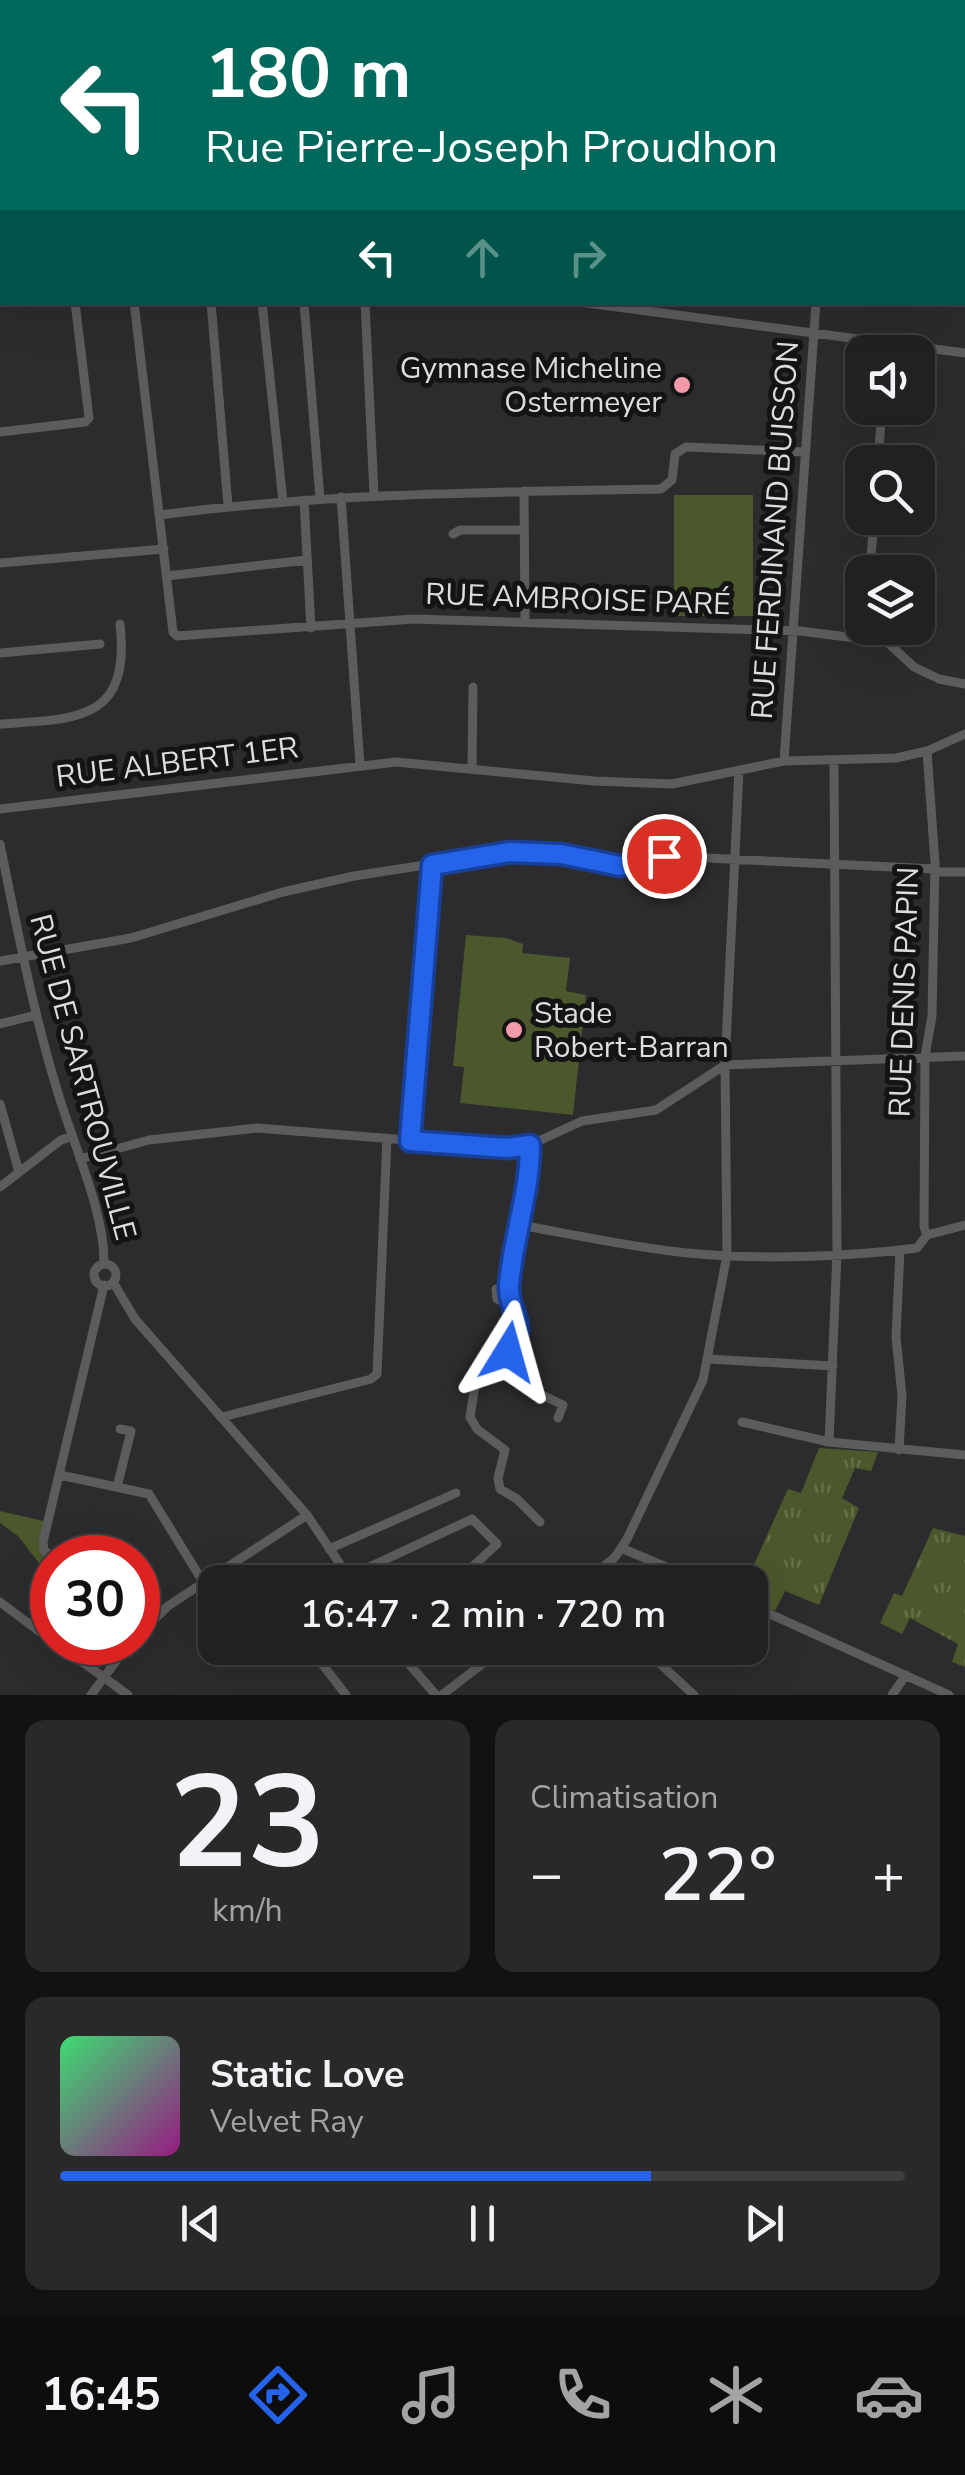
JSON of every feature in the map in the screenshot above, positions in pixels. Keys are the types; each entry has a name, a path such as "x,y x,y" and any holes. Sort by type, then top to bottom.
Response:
{"street":[{"path":"0,432 86,422 89,418 75,305"},
{"path":"134,305 168,576 307,560"},
{"path":"210,305 228,506"},
{"path":"262,305 283,502"},
{"path":"304,305 320,499"},
{"path":"365,305 374,494"},
{"path":"603,305 845,338"},
{"name":"RUE FERDINAND BUISSON","path":"784,761 816,305"},
{"path":"935,351 965,353"},
{"path":"160,515 374,494 660,489 672,480 675,454 692,446 805,452"},
{"path":"524,491 524,621"},
{"path":"341,497 360,765"},
{"path":"304,500 312,628"},
{"path":"452,534 460,530 524,530"},
{"path":"0,563 164,549"},
{"name":"RUE AMBROISE PARÉ","path":"168,576 173,632 177,636 414,619 845,632"},
{"path":"0,724 80,717 98,706 120,668 120,624"},
{"path":"0,654 100,644"},
{"name":"RUE AMBROISE PARÉ","path":"890,645 914,668 939,679 965,684"},
{"path":"472,768 473,687"},
{"name":"RUE ALBERT 1ER","path":"0,809 396,762 672,784 784,761 878,760 927,751 965,734"},
{"name":"RUE DENIS PAPIN","path":"927,751 934,871 932,1016 925,1056 927,1235"},
{"path":"828,1442 838,1253 834,760"},
{"path":"605,1565 621,1548 699,1391 727,1255 725,1065 739,770"},
{"name":"RUE DE SARTROUVILLE","path":"0,844 36,1016 104,1244 104,1264"},
{"path":"0,960 131,938 283,892 354,876 510,852 561,854 620,866 664,856 965,872"},
{"path":"410,1141 432,865"},
{"path":"0,1024 36,1016"},
{"path":"80,1159 149,1140 257,1128 507,1148 530,1145 582,1121 666,1106 725,1065 965,1056"},
{"path":"0,1104 20,1172"},
{"path":"0,1187 70,1137"},
{"path":"222,1418 228,1413 370,1379 379,1370 387,1138"},
{"path":"530,1145 508,1292 519,1322 513,1346 478,1374 470,1418 478,1430 505,1450 498,1478 500,1490 517,1498 540,1522"},
{"path":"520,1226 592,1240 727,1255 918,1248 927,1235 965,1225"},
{"path":"899,1450 902,1396 896,1337 900,1250"},
{"path":"44,1535 109,1284 116,1272 104,1264 94,1273 96,1280 109,1284 134,1318 306,1515 340,1565"},
{"path":"496,1289 498,1299 514,1305"},
{"path":"708,1359 833,1366"},
{"path":"492,1364 507,1378 563,1404 558,1418"},
{"path":"742,1422 828,1442 965,1455"},
{"path":"117,1487 131,1430 120,1428"},
{"path":"60,1475 149,1494 198,1575"},
{"path":"329,1549 456,1493"},
{"path":"228,1565 306,1515"},
{"path":"380,1565 472,1519 497,1544 474,1565"},
{"path":"621,1548 662,1565"},
{"path":"160,1614 198,1585"},
{"path":"0,1602 30,1624"},
{"path":"768,1612 949,1695"},
{"path":"85,1665 128,1695"},
{"path":"91,1695 113,1665"},
{"path":"323,1665 346,1695"},
{"path":"412,1665 439,1695 480,1665"},
{"path":"661,1665 694,1695"},
{"path":"892,1695 906,1675"}],"green space":[{"path":"674,495 753,495 753,616 674,616"},
{"name":"Stade Robert-Barran","path":"466,935 506,938 523,944 522,953 570,958 566,991 586,995 573,1115 460,1103 464,1067 453,1066"},
{"path":"819,1448 878,1452 871,1471 855,1468 842,1498 859,1508 819,1605 785,1591 775,1611 768,1608 768,1565 754,1565 788,1489 801,1493"},
{"path":"0,1511 48,1522 44,1535 30,1535 30,1552 0,1523"},
{"path":"933,1528 965,1536 965,1667 952,1662 958,1644 910,1618 902,1634 880,1623 894,1593 902,1596"}],"place":[{"name":"Gymnase Micheline Ostermeyer","path":"682,385"},
{"name":"Stade Robert-Barran","path":"514,1030"}],"route":[{"path":"508,1352 518,1334 519,1322 508,1292 530,1145 507,1148 410,1141 432,865 510,852 561,854 620,866 664,856"}]}
